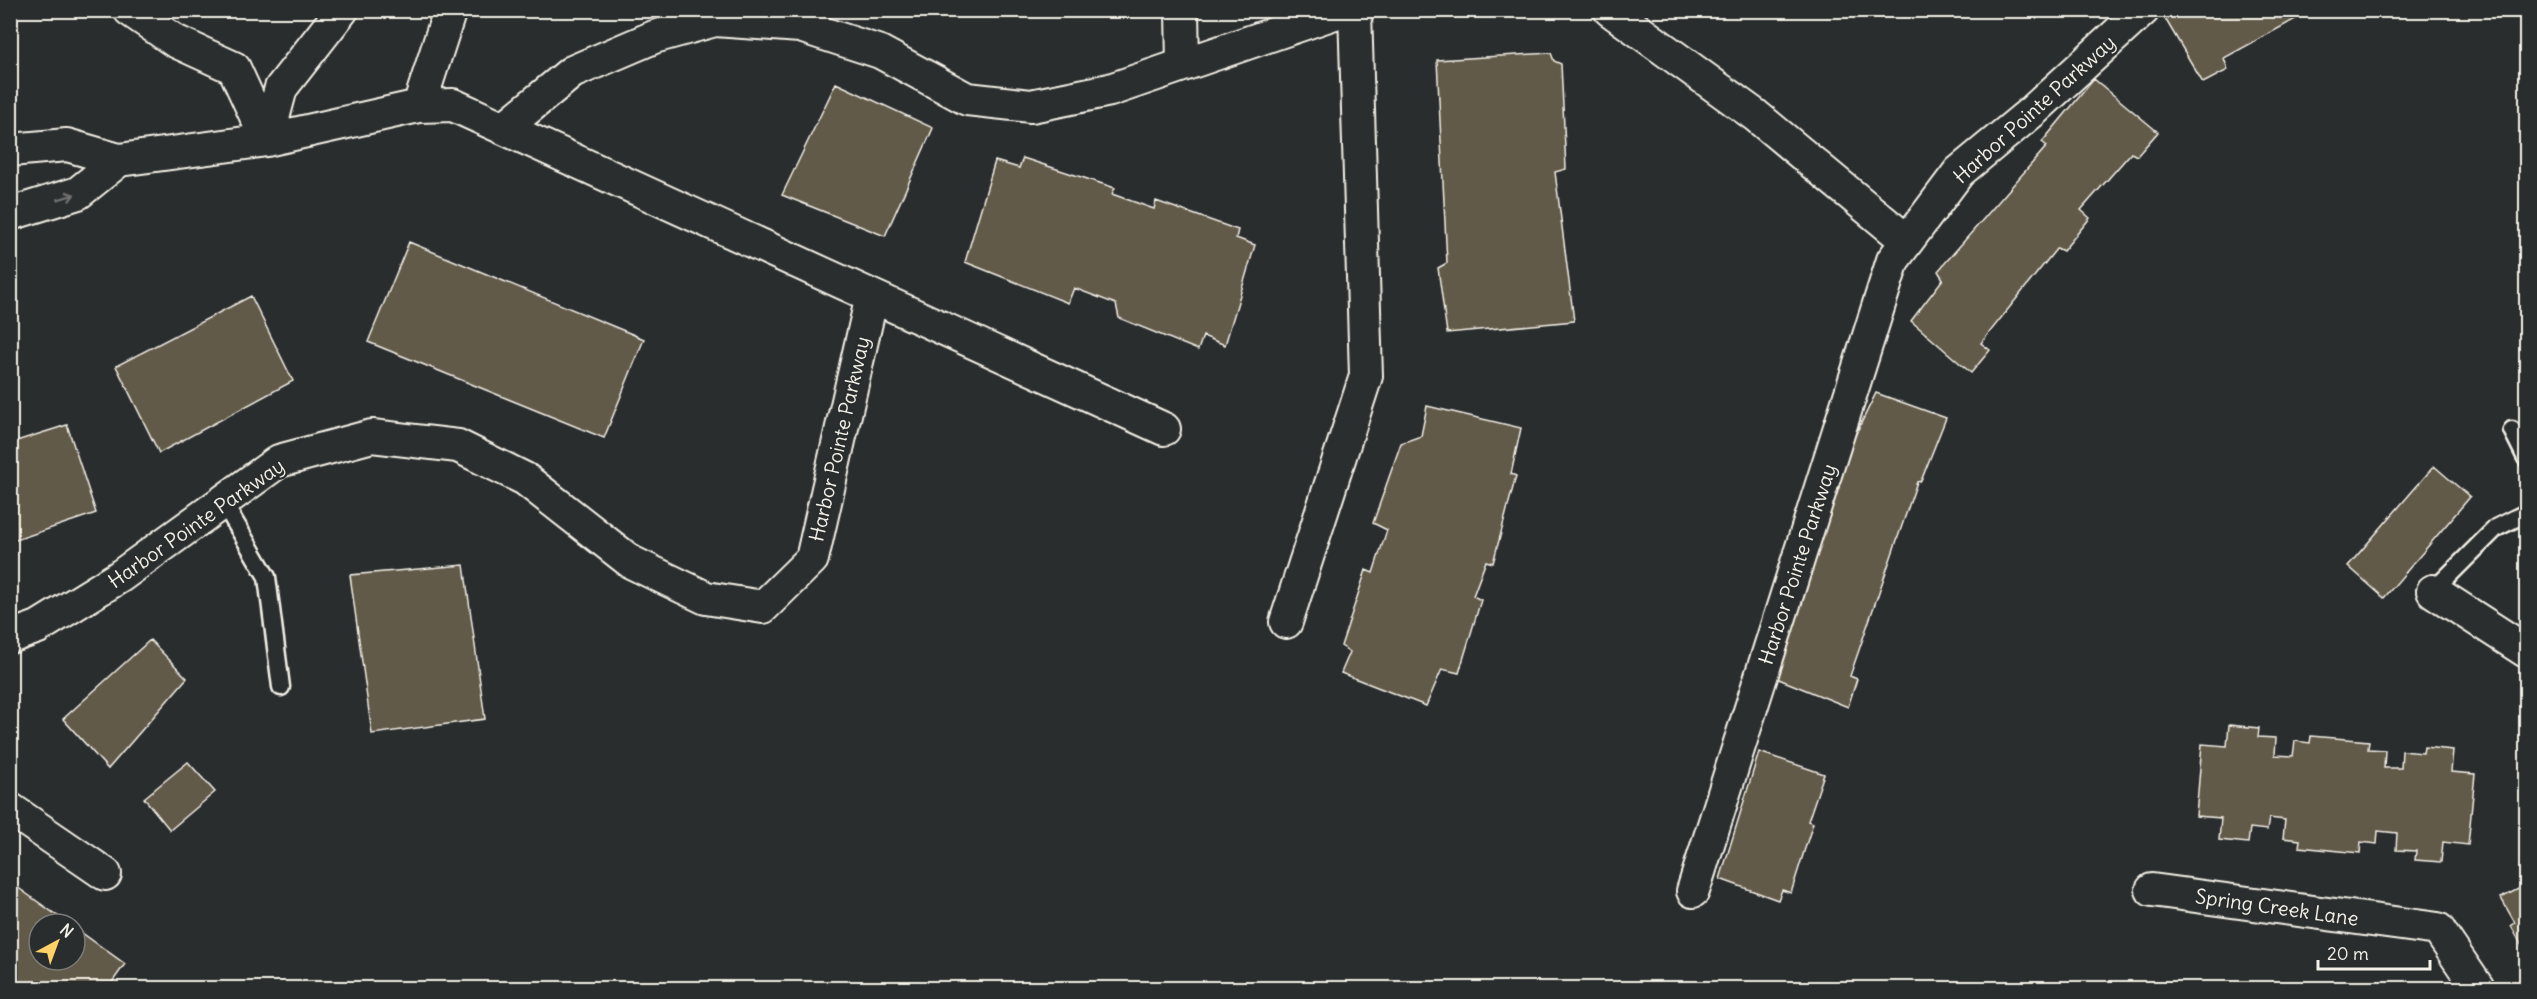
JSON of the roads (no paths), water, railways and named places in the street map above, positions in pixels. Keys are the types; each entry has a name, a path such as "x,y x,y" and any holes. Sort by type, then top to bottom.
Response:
{"street":[{"path":"130,10 175,41 234,68 267,140"},
{"path":"267,140 281,88 342,10"},
{"path":"419,106 450,10"},
{"path":"1182,10 1183,65"},
{"path":"504,128 572,72 654,37 715,20 800,26 880,52 967,99 1030,106 1110,90 1343,10"},
{"path":"1286,622 1366,376 1355,10"},
{"path":"1610,10 1755,115 1907,241"},
{"name":"Harbor Pointe Parkway","path":"1694,891 1893,260 1959,172 2034,110 2143,10"},
{"path":"10,150 67,145 119,160 267,140 419,106 453,105 1164,429"},
{"path":"10,214 78,193 119,160"},
{"name":"Harbor Pointe Parkway","path":"10,637 38,627 109,583 279,461 372,436 458,446 525,479 631,562 706,598 763,607 812,559 872,296"},
{"path":"2433,591 2526,651"},
{"path":"10,809 105,873"},
{"name":"Spring Creek Lane","path":"2152,890 2438,928 2478,988"}],"lane":[{"path":"2512,430 2526,458"},
{"path":"223,502 267,577 281,687"},
{"path":"2433,591 2496,528 2526,513"}]}
